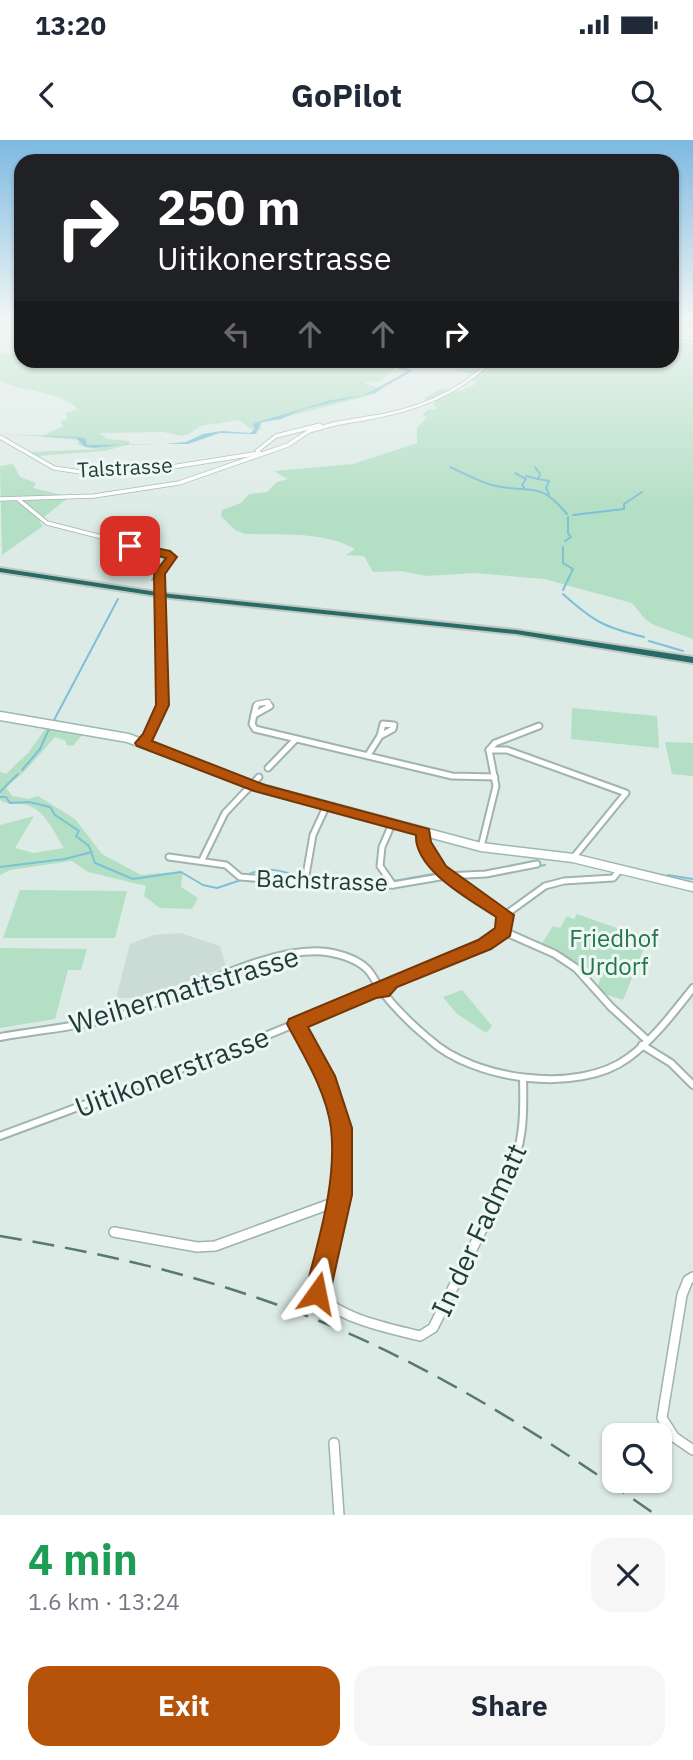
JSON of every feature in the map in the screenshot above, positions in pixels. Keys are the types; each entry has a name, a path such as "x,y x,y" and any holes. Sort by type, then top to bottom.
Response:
{"highway":[{"path":"0,570 170,597 483,628 693,659"},
{"path":"0,570 188,595 485,624 693,659"}],"main road":[{"path":"0,716 97,732 142,743 251,785 424,832 481,846 573,858 693,887"}],"street":[{"name":"Talstrasse","path":"0,437 18,445 51,467 69,471 116,471 180,466 232,459 258,452 264,443 287,433 426,405 464,383"},
{"path":"0,499 111,494 173,484 221,470 258,452 288,445 307,432 334,424"},
{"path":"19,500 47,523 169,554 172,558 160,574 163,705 149,736 142,743"},
{"path":"254,715 252,724 255,729 452,776 495,777"},
{"path":"489,750 495,743 539,726"},
{"path":"368,755 380,736"},
{"path":"268,768 296,739"},
{"path":"481,846 494,803 495,777 489,750"},
{"path":"489,750 507,750 626,793 573,858"},
{"path":"202,860 225,813 259,777"},
{"path":"305,879 313,835 326,807"},
{"path":"392,824 384,842 380,864 381,872 392,883"},
{"path":"424,832 422,839 431,858 446,876 505,915"},
{"name":"Bachstrasse","path":"169,857 226,865 243,878 305,879 346,886 486,874 537,864"},
{"path":"619,871 613,878 571,880 546,885 528,895 505,915 503,931 555,954 576,968 644,1043 671,1063 693,1085"},
{"name":"Uitikonerstrasse","path":"0,1136 160,1078 374,991 383,991 390,982 472,950 503,931"},
{"name":"Weihermattstrasse","path":"0,1037 115,1017 268,959 299,953 326,952 355,961 369,970 383,991 430,1041 452,1056 498,1074 523,1078 564,1078 604,1070 628,1058 693,989"},
{"name":"In der Fadmatt","path":"296,1024 325,1076 341,1128 339,1205 317,1286 320,1299 331,1306 405,1333 420,1336 428,1334 517,1157 522,1144 525,1111 523,1078"},
{"path":"114,1232 197,1247 215,1246 330,1205 339,1205"},
{"path":"693,1277 688,1280 682,1295 662,1418 667,1431 678,1443 693,1450"},
{"path":"334,1443 339,1515"}],"shaded area":[{"path":"180,933 220,946 226,967 143,998 116,998 130,944 154,935"}],"green space":[{"path":"5,383 364,383 383,389 375,394 262,423 260,430 253,430 239,420 200,426 182,436 163,432 99,433 108,439 129,441 130,444 105,451 36,456 31,452 101,449 87,448 76,443 80,442 79,440 41,437 63,426 60,422 68,418 65,414 78,409 52,395"},
{"path":"693,383 693,639 654,625 645,619 632,603 544,579 474,573 427,576 401,571 373,572 364,556 346,555 355,549 343,543 302,535 245,534 235,530 221,516 222,510 241,503 249,494 267,492 277,482 288,479 274,471 353,464 417,443 417,428 427,417 423,415 427,410 437,409 433,404 436,401 422,399 443,388 460,391 476,384"},
{"path":"13,464 20,477 36,483 33,488 69,497 39,521 43,526 2,555 0,466"},
{"path":"572,708 657,716 659,748 571,739"},
{"path":"46,728 82,735 73,746 66,745 66,741 55,737 24,772 6,787 12,796 28,799 38,796 75,819 102,854 141,875 183,871 181,887 198,898 192,909 160,908 144,896 146,886 88,872 72,861 10,870 0,875 0,825 34,816 15,848 34,853 64,848 39,812 27,805 0,800 0,772 6,774 28,753"},
{"path":"665,742 693,743 693,776 672,774"},
{"path":"20,890 127,891 115,938 3,938"},
{"name":"Friedhof Urdorf","path":"577,914 648,939 623,1000 605,994 598,986 602,974 540,946 553,926 560,928 567,916 574,919"},
{"path":"0,948 87,949 81,970 68,970 55,1019 0,1028"},
{"path":"462,990 492,1026 486,1033 456,1013 443,997"}],"water":[{"path":"386,383 391,383 374,393 261,422 256,434 220,433 188,444 165,444 186,442 203,434 221,431 250,433 255,429 253,424 258,422 331,400 364,395"},
{"path":"0,434 77,437 86,439 87,445 122,445 93,448 84,446 76,438"}],"waterway":[{"path":"450,467 492,485 540,492 557,503 567,514"},
{"path":"535,467 540,474 538,479"},
{"path":"515,473 526,479 522,485 524,487"},
{"path":"526,476 538,479"},
{"path":"538,479 549,481 546,488 549,494"},
{"path":"573,515 624,509 624,504 642,492"},
{"path":"565,541 571,537 568,533 568,517"},
{"path":"563,547 563,563 573,569 563,590"},
{"path":"152,580 165,560 163,554"},
{"path":"563,594 600,622 644,637"},
{"path":"53,722 118,599"},
{"path":"649,641 683,651"},
{"path":"22,770 40,749 49,729"},
{"path":"0,792 18,774"},
{"path":"0,797 6,797 10,803 29,802 50,807 55,815 79,831 76,836 89,846 91,852"},
{"path":"0,867 65,859 91,852"},
{"path":"91,852 95,863 133,879 181,872 203,885 217,888 241,880"},
{"path":"539,866 545,865"},
{"path":"245,876 274,870 302,878"},
{"path":"394,881 433,874"},
{"path":"469,878 499,874"},
{"path":"668,875 693,879"}],"railway":[{"path":"0,1236 117,1258 194,1278 270,1302 353,1335 487,1405 573,1458 656,1515"}],"route":[{"path":"130,546 166,553 172,557 160,574 163,705 149,736 142,743 260,788 424,832 422,839 434,864 446,876 458,881 505,915 503,931 484,945 390,982 383,991 374,991 296,1024 325,1076 341,1128 341,1195 317,1293"}]}
